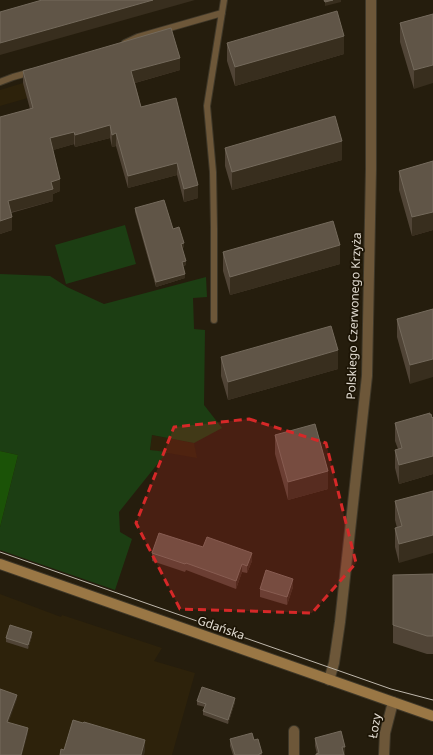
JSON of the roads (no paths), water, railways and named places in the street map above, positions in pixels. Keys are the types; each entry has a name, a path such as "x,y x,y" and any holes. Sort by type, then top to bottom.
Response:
{"street":[{"name":"Polskiego Czerwonego Krzyża","path":"329,680 334,663 340,622 367,376 371,168 371,0"},
{"name":"Gdańska","path":"0,564 433,716"},
{"name":"Łozy","path":"384,755 384,733 393,702"},
{"path":"294,731 294,755"}],"lane":[{"path":"214,320 213,172 207,106 224,0"},
{"path":"120,45 138,37 222,13"},
{"path":"0,82 35,71"}],"tram line":[{"path":"0,552 391,689 433,700"}]}
